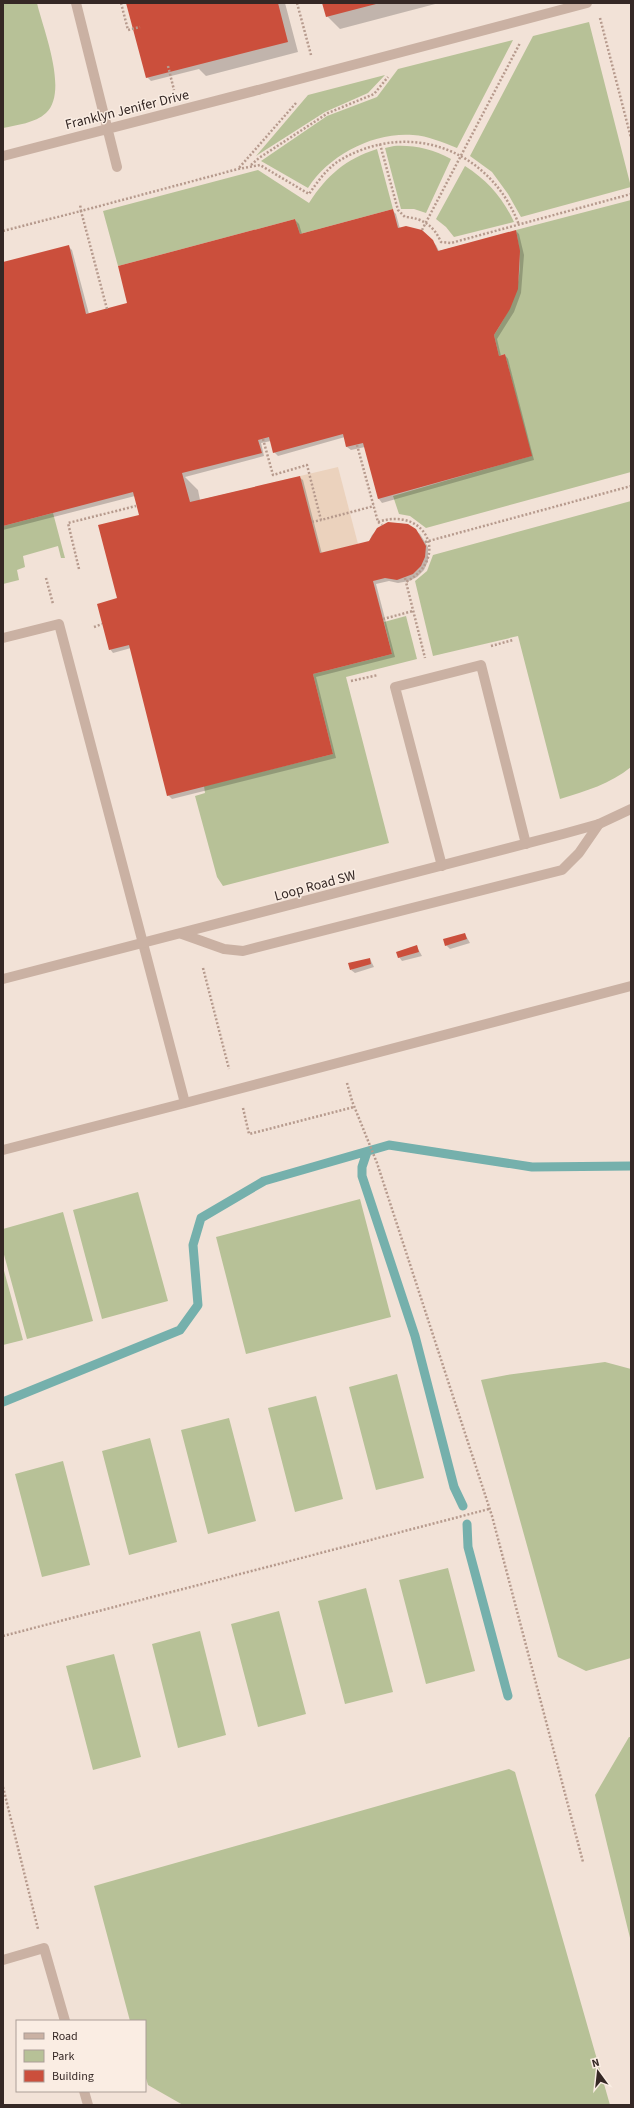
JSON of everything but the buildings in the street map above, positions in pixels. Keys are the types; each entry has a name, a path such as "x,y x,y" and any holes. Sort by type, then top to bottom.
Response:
{"street":[{"path":"76,3 117,167"},
{"name":"Franklyn Jenifer Drive","path":"3,156 587,3"},
{"path":"3,638 59,624 185,1103"},
{"path":"442,866 396,687 481,665 526,844"},
{"name":"Loop Road SW","path":"3,979 526,844 599,824 631,809"},
{"path":"182,934 224,949 243,951 562,870 579,853 599,824"},
{"path":"3,1150 631,986"},
{"path":"3,1960 44,1948 65,2020"},
{"path":"84,2092 88,2105"}],"path":[{"path":"121,3 128,30 140,27"},
{"path":"297,3 316,74"},
{"path":"598,10 631,138"},
{"path":"422,230 533,18"},
{"path":"251,166 259,158 328,112 374,94 391,75 404,51"},
{"path":"168,66 174,91"},
{"path":"238,169 298,101"},
{"path":"3,231 251,166 260,165 309,194 333,165 354,153 380,144 407,140 424,142 461,157 483,171 494,181 508,200 519,224"},
{"path":"380,144 398,210 405,217 416,218 426,222 436,231 441,242 450,243 631,194"},
{"path":"80,204 107,309"},
{"path":"263,439 273,475 307,465 321,520"},
{"path":"357,445 378,522 382,525"},
{"path":"427,542 631,486"},
{"path":"79,569 68,523 136,506"},
{"path":"312,522 374,506"},
{"path":"378,522 392,518 414,522 423,531 427,542 428,559 426,565 416,577 406,582"},
{"path":"46,578 59,624"},
{"path":"405,578 426,662"},
{"path":"383,619 413,611"},
{"path":"94,627 102,624"},
{"path":"488,646 513,640"},
{"path":"352,681 379,674"},
{"path":"203,968 229,1069"},
{"path":"352,1101 377,1163 489,1509 583,1862"},
{"path":"242,1105 249,1134 354,1107"},
{"path":"3,1636 489,1509"},
{"path":"3,1787 35,1920 44,1948"}],"green space":[{"path":"3,3 37,3 49,44 55,76 55,91 52,103 46,113 42,116 26,123 3,128"},
{"path":"589,22 631,187 521,217 508,194 492,172 470,156 533,36"},
{"path":"513,40 457,148 435,140 413,135 383,137 353,148 340,156 317,176 308,188 261,161 327,116 377,97 398,69"},
{"path":"385,75 368,93 325,112 256,156 308,95"},
{"path":"394,146 423,148 451,159 426,213 414,209 401,209 385,148"},
{"path":"377,149 393,209 300,234 295,219 118,266 103,211 258,170 309,203 323,184 338,169 356,158"},
{"path":"465,166 473,171 494,190 510,213 514,222 454,237 446,227 436,219"},
{"path":"631,200 631,472 426,528 410,516 399,514 393,496 531,456 505,354 499,356 494,335 509,309 517,285 520,260 516,230"},
{"path":"631,501 631,767 615,778 588,790 560,799 518,636 433,656 415,581 427,571 433,555"},
{"path":"53,513 65,558 61,558 58,546 23,556 25,567 17,570 19,580 3,584 3,526"},
{"path":"406,616 417,659 346,677 389,843 223,886 217,877 195,796 205,793 204,786 333,754 313,674 392,654 384,622"},
{"path":"138,1192 168,1301 102,1319 73,1210"},
{"path":"360,1199 391,1317 246,1354 216,1237"},
{"path":"63,1212 93,1321 27,1339 3,1251 3,1229"},
{"path":"3,1267 23,1340 3,1345"},
{"path":"605,1362 631,1369 631,1658 586,1671 558,1657 481,1380 507,1375"},
{"path":"397,1374 424,1478 376,1490 349,1387"},
{"path":"316,1396 343,1499 295,1512 268,1408"},
{"path":"229,1418 256,1521 208,1534 181,1430"},
{"path":"150,1438 177,1542 129,1555 102,1451"},
{"path":"63,1461 90,1565 42,1577 15,1474"},
{"path":"448,1568 475,1671 426,1684 399,1580"},
{"path":"366,1588 393,1692 345,1704 318,1601"},
{"path":"279,1611 306,1714 258,1727 231,1624"},
{"path":"200,1631 226,1735 178,1748 152,1644"},
{"path":"114,1654 141,1757 93,1770 66,1666"},
{"path":"629,1737 631,1737 631,1942 595,1795"},
{"path":"509,1769 515,1772 610,2105 183,2105 148,2085 146,2078 146,2020 130,2020 94,1886"}],"shaded area":[{"path":"338,467 358,544 282,563 262,485"}],"waterway":[{"path":"3,1402 180,1330 198,1305 193,1245 201,1218 264,1181 389,1145 532,1167 631,1166"},
{"path":"367,1152 362,1167 362,1176 415,1336 454,1487 463,1506"},
{"path":"467,1524 468,1547 508,1696"}]}
